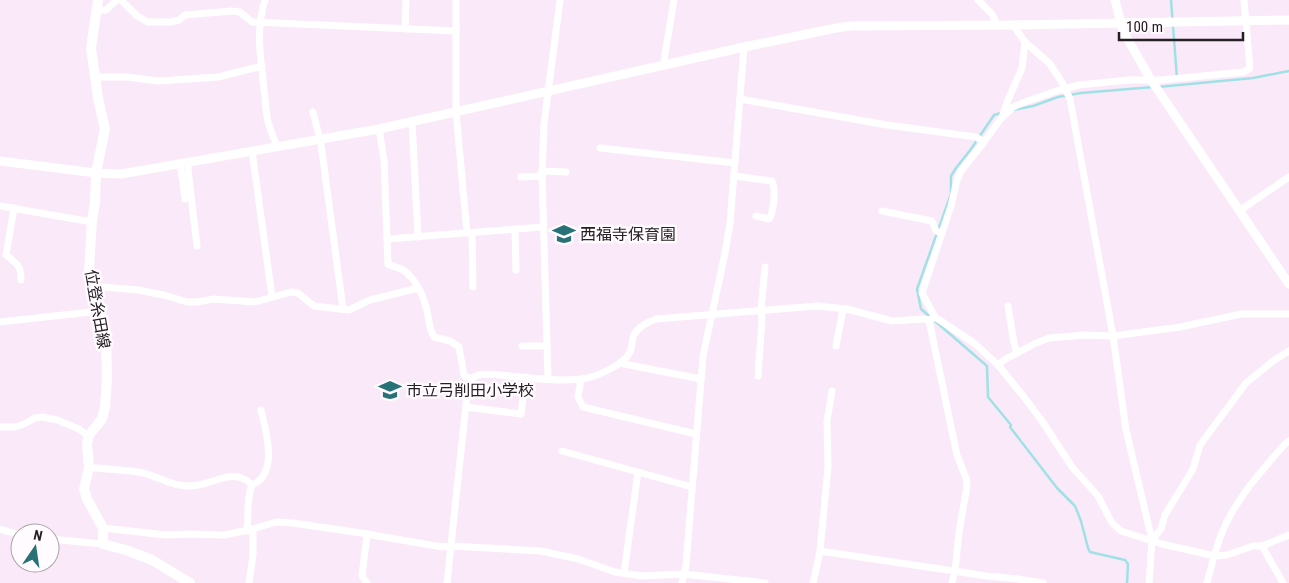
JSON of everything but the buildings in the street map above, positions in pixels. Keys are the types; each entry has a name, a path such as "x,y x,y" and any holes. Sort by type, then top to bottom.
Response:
{"main road":[{"name":"位登糸田線","path":"88,438 102,419 107,379 106,335 100,311 95,301 89,270 96,173 105,129 98,98 91,48 98,5"},
{"path":"88,438 89,467 84,489 87,499 103,528 103,544 152,560 190,583"}],"street":[{"path":"98,5 106,10 117,0"},
{"path":"121,0 136,16 148,22 170,22 179,20 185,15 232,11 240,12 252,22 456,31"},
{"path":"265,0 259,30 262,67 267,116 277,147"},
{"path":"456,0 456,112 474,287"},
{"path":"548,379 542,173 544,124 560,0"},
{"path":"663,66 674,0"},
{"path":"978,0 992,14 997,25"},
{"path":"1114,0 1123,31 1151,80 1289,284"},
{"path":"952,583 966,478 957,456 932,318 922,293 951,206 956,180 960,171 1002,117 1013,107 1045,94 1079,85 1244,72 1250,68 1244,0"},
{"path":"405,29 406,1"},
{"path":"0,161 96,173 121,174 380,130 744,47 851,26 1289,20"},
{"path":"1013,25 1025,42 1050,64 1070,99 1113,336 1126,430 1152,540 1149,583"},
{"path":"1002,117 1022,68 1025,42"},
{"path":"682,583 686,565 703,356 730,223 744,47"},
{"path":"95,77 127,76 166,81 218,76 262,67"},
{"path":"740,99 888,125 976,137 984,142"},
{"path":"312,112 322,154 343,309"},
{"path":"412,122 418,237"},
{"path":"380,130 384,160 388,264 405,271 416,284 427,309 431,332 434,338 450,341 460,347 464,376 472,378"},
{"path":"600,148 735,162"},
{"path":"252,151 272,297"},
{"path":"184,163 185,199"},
{"path":"184,163 188,170 197,246"},
{"path":"521,177 542,173 566,172"},
{"path":"734,176 772,181 774,187 772,214 769,219 756,216"},
{"path":"1239,211 1289,177"},
{"path":"0,206 92,222"},
{"path":"14,208 4,245 6,255 18,264 22,280"},
{"path":"882,211 932,221 936,230 942,233"},
{"path":"387,239 543,227"},
{"path":"515,229 516,270"},
{"path":"758,376 765,267"},
{"path":"92,286 164,294 187,302 214,300 255,302 291,292 298,293 314,306 349,310 370,300 418,288"},
{"path":"447,583 468,385 472,378 478,375 548,379 590,378 626,358 638,329 656,318 816,306 843,309 892,321 932,318 974,343 998,365 1024,396 1072,467 1098,496 1112,523 1121,531 1162,544 1215,556 1253,546 1262,546 1289,536"},
{"path":"1008,306 1017,353"},
{"path":"836,346 843,309"},
{"path":"0,322 100,311"},
{"path":"998,365 1017,353 1049,338 1086,335 1113,336 1180,327 1241,314 1289,314"},
{"path":"522,346 547,346"},
{"path":"1152,540 1161,529 1165,516 1193,468 1200,444 1246,383 1289,350"},
{"path":"621,362 701,379"},
{"path":"466,407 521,414 526,377"},
{"path":"581,379 578,397 583,407 696,434"},
{"path":"813,583 820,551 828,467 827,421 832,391"},
{"path":"252,485 258,483 264,477 269,461 266,431 261,410"},
{"path":"0,427 15,427 35,418 43,417 57,420 78,429 88,438"},
{"path":"1207,583 1221,534 1234,510 1253,481 1289,441"},
{"path":"562,451 692,487"},
{"path":"89,467 140,472 183,486 194,486 234,476 243,478 252,485"},
{"path":"624,573 638,472"},
{"path":"249,583 253,555 248,518 248,502 252,485"},
{"path":"103,528 166,535 224,535 276,522 293,523 442,548 451,546 541,551 578,559 616,572 642,576 684,574 765,583"},
{"path":"367,534 362,576 367,583"},
{"path":"60,540 103,544"},
{"path":"1262,546 1283,583"},
{"path":"820,551 1043,583"}],"waterway":[{"path":"1171,0 1177,78"},
{"path":"1158,87 1253,78 1289,71"},
{"path":"1013,110 1033,106 1058,97 1081,93 1153,87"},
{"path":"1001,113 994,115 951,176 951,194 917,289 921,309 987,366 988,397 1057,488 1075,506 1090,552 1125,560 1128,564 1127,583"}],"place":[{"name":"西福寺保育園","path":"564,234"},
{"name":"市立弓削田小学校","path":"390,390"}]}
